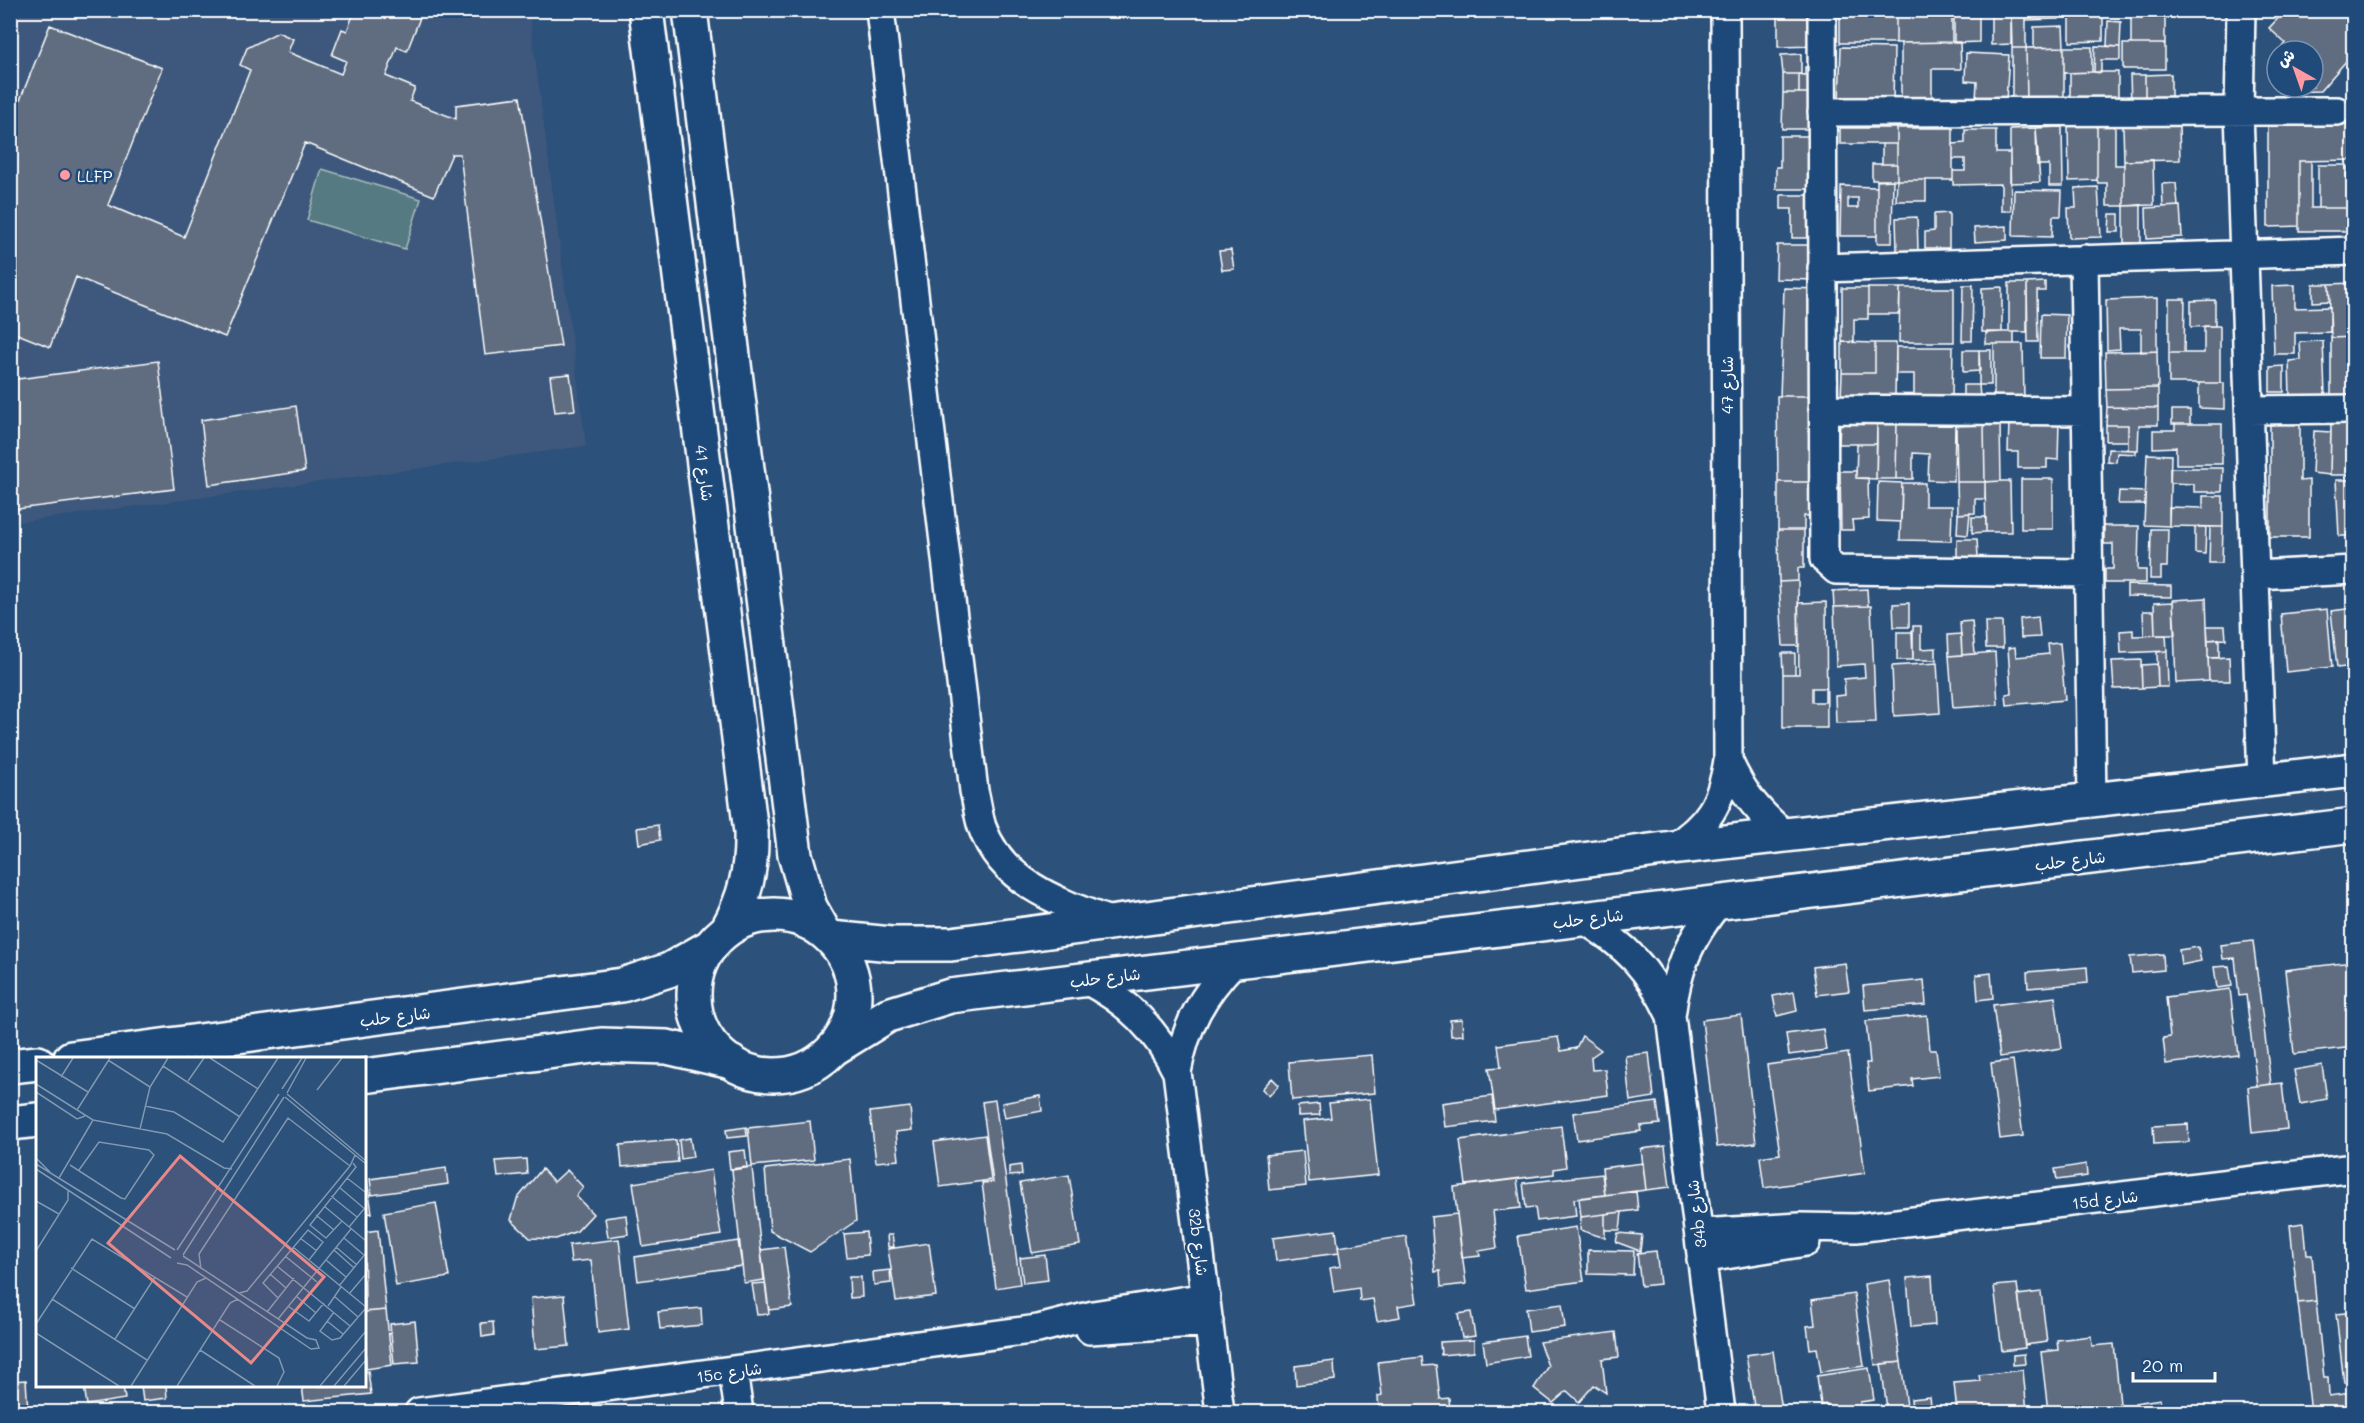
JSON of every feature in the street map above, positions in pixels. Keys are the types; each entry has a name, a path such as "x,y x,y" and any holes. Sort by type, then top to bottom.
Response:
{"street":[{"name":"شارع 41","path":"646,10 751,832 752,858 748,884 719,938"},
{"path":"366,1076 601,1045 667,1047 732,1063 752,1072 774,1075 796,1072 816,1063 834,1049 849,1023 854,993 852,973 844,954 827,934 810,907 795,855 690,10"},
{"path":"880,10 974,791 982,827 1000,860 1027,885 1060,902 1116,923"},
{"name":"شارع 47","path":"1672,849 1695,833 1713,812 1724,787 1728,760 1725,10"},
{"path":"1822,10 1824,559 1836,570 2088,573"},
{"path":"2241,10 2240,112 2262,781"},
{"path":"1822,112 2337,111"},
{"path":"1822,268 2354,251"},
{"path":"2084,259 2092,801"},
{"path":"2250,410 2354,408"},
{"path":"1823,409 2086,411"},
{"path":"2255,575 2354,570"},
{"name":"شارع 47","path":"1728,760 1738,783 1752,804 1769,822 1789,837"},
{"path":"732,1063 715,1048 702,1030 695,1009 694,987 700,966 719,938 745,921 765,915 785,915 805,920 827,934 891,944 951,944 1672,849 2354,770"},
{"name":"شارع حلب","path":"834,1049 888,1015 950,996 2354,825"},
{"name":"34b شارع","path":"1719,902 1700,927 1684,955 1675,985 1671,1016 1721,1413"},
{"name":"34b شارع","path":"1582,919 1611,936 1636,959 1656,985 1671,1016"},
{"name":"شارع حلب","path":"86,1057 622,985 669,970 719,938"},
{"name":"32b شارع","path":"1177,1072 1189,1023 1206,994 1234,962"},
{"name":"32b شارع","path":"1086,980 1123,1002 1149,1025 1164,1046 1177,1072 1220,1413"},
{"path":"10,1066 36,1063"},
{"path":"10,1123 36,1120"},
{"name":"15d شارع","path":"1700,1246 1802,1243 1856,1228 2354,1168"},
{"name":"15c شارع","path":"419,1413 1038,1329 1094,1330 1207,1310"},
{"path":"733,1371 739,1413"}],"shaded area":[{"path":"10,11 529,11 586,446 11,523"}],"green space":[{"path":"322,169 421,199 405,249 307,220"}],"building":[{"name":"LLFP","path":"355,10 423,10 407,51 397,47 386,76 415,88 410,101 456,119 456,105 520,97 561,346 485,355 460,154 452,154 434,196 305,143 225,337 76,277 50,347 10,331 10,125 50,25 162,68 108,205 184,237 250,70 240,65 247,48 278,32 293,39 288,52 341,74 346,61 332,55 342,29 347,31"},
{"path":"1778,10 1815,10 1816,46 1778,47"},
{"path":"1840,10 1896,10 1896,43 1840,43"},
{"path":"1896,10 1952,10 1952,42 1896,43"},
{"path":"1954,10 1979,10 1979,42 1954,43"},
{"path":"2011,10 2026,10 2026,48 2012,48"},
{"path":"2026,10 2059,10 2059,19 2026,20"},
{"path":"2070,10 2103,10 2103,41 2070,42"},
{"path":"2131,10 2165,10 2165,44 2131,44"},
{"path":"2286,10 2354,10 2354,52 2325,85 2325,39 2281,39 2269,28"},
{"path":"2011,14 2011,44 1991,45 1991,15"},
{"path":"2108,21 2121,22 2120,47 2107,46"},
{"path":"2063,26 2064,47 2034,48 2034,27"},
{"path":"1960,42 1961,69 1932,69 1932,97 1901,98 1901,43"},
{"path":"2123,44 2165,44 2165,69 2123,69"},
{"path":"2095,46 2120,47 2120,60 2101,60 2101,73 2094,72"},
{"path":"1841,47 1894,48 1893,104 1839,102"},
{"path":"2064,47 2092,47 2092,72 2064,73"},
{"path":"2064,47 2064,101 2027,101 2026,48"},
{"path":"2012,48 2026,48 2027,101 2012,101"},
{"path":"1966,53 2009,55 2006,101 1976,100 1977,82 1965,81"},
{"path":"1801,54 1801,74 1783,74 1781,55"},
{"path":"1805,67 1819,67 1819,93 1799,93 1799,74 1805,75"},
{"path":"2118,72 2118,99 2070,99 2070,73"},
{"path":"1783,74 1799,74 1799,93 1783,93"},
{"path":"2171,74 2171,103 2145,104 2145,75"},
{"path":"2130,75 2145,75 2145,104 2131,104"},
{"path":"1783,93 1813,93 1812,129 1782,129"},
{"path":"2115,125 2115,165 2124,165 2124,206 2107,206 2107,183 2098,183 2097,180 2097,126"},
{"path":"2354,125 2354,160 2299,161 2299,226 2268,227 2268,126"},
{"path":"2068,126 2097,126 2097,180 2069,181"},
{"path":"2123,126 2179,126 2180,160 2124,161"},
{"path":"2062,127 2063,186 2049,186 2049,165 2037,165 2036,128"},
{"path":"1840,128 1897,128 1897,144 1840,144"},
{"path":"1897,128 1953,128 1953,180 1897,180"},
{"path":"2036,128 2040,182 2010,183 2010,129"},
{"path":"1965,130 1996,130 1996,153 2010,153 2011,211 2001,211 2001,184 1953,185 1953,171 1965,171 1965,159 1953,159 1953,144 1965,143"},
{"path":"1780,136 1808,136 1808,189 1776,189 1776,167 1780,167"},
{"path":"1882,144 1897,144 1897,164 1882,164"},
{"path":"2153,160 2154,205 2124,206 2124,161"},
{"path":"2299,161 2311,161 2311,208 2354,208 2354,231 2299,231"},
{"path":"1872,164 1897,164 1897,180 1872,180"},
{"path":"2318,165 2347,165 2347,208 2318,208"},
{"path":"1893,180 1892,243 1877,243 1877,181"},
{"path":"1897,180 1926,180 1926,201 1896,201"},
{"path":"2176,183 2178,206 2163,207 2162,184"},
{"path":"1841,186 1877,187 1877,236 1840,236","holes":["1848,198 1858,198 1858,208 1848,208"]},
{"path":"2098,187 2101,237 2069,238 2068,208 2076,208 2075,188"},
{"path":"2014,190 2062,191 2061,216 2053,216 2052,237 2013,236"},
{"path":"1781,195 1816,195 1816,238 1792,238 1792,209 1781,209"},
{"path":"2141,205 2141,243 2124,243 2124,206"},
{"path":"2180,206 2182,237 2147,239 2146,208"},
{"path":"1949,213 1949,248 1925,248 1925,232 1934,231 1934,214"},
{"path":"2110,214 2119,214 2119,232 2109,232"},
{"path":"1917,217 1918,250 1897,251 1896,218"},
{"path":"2007,226 2007,240 1975,242 1974,228"},
{"path":"1777,245 1816,245 1816,280 1776,279"},
{"path":"1231,250 1234,269 1222,270 1219,251"},
{"path":"2045,282 2045,291 2037,291 2038,342 2028,342 2027,283"},
{"path":"2009,283 2027,283 2027,332 2009,332"},
{"path":"2354,283 2354,337 2331,338 2329,284"},
{"path":"2313,284 2329,284 2330,301 2313,302"},
{"path":"1963,285 1973,285 1972,341 1962,341"},
{"path":"2295,285 2295,308 2330,307 2330,332 2295,333 2295,354 2274,354 2272,286"},
{"path":"2002,287 2002,332 1982,332 1982,288"},
{"path":"1784,288 1820,289 1818,396 1780,396"},
{"path":"1842,288 1868,288 1868,319 1854,319 1854,342 1842,342"},
{"path":"1868,288 1900,288 1899,314 1868,314"},
{"path":"1900,288 1954,288 1954,342 1899,342"},
{"path":"2157,298 2157,351 2141,352 2141,329 2119,329 2120,349 2107,350 2106,300"},
{"path":"2169,299 2185,299 2184,353 2169,353"},
{"path":"2215,300 2215,326 2191,327 2191,301"},
{"path":"2041,314 2067,315 2066,358 2040,358"},
{"path":"2204,326 2220,326 2220,383 2169,383 2169,353 2204,353"},
{"path":"2014,332 2014,344 1986,344 1986,333"},
{"path":"2354,337 2354,396 2331,396 2331,338"},
{"path":"2323,341 2325,395 2290,397 2289,361 2301,360 2300,342"},
{"path":"1842,342 1875,343 1875,373 1842,373"},
{"path":"1875,343 1896,343 1895,398 1841,398 1842,373 1875,373"},
{"path":"1994,344 2023,344 2024,399 1994,400"},
{"path":"1896,347 1953,347 1952,397 1914,398 1914,374 1896,374"},
{"path":"1963,350 1979,350 1980,371 1963,372"},
{"path":"1979,350 1991,350 1991,385 1979,385"},
{"path":"2157,351 2158,388 2106,389 2105,352"},
{"path":"158,361 174,489 10,510 10,380"},
{"path":"2284,366 2284,392 2270,392 2270,367"},
{"path":"570,374 575,410 555,412 550,376"},
{"path":"2199,383 2224,383 2224,409 2199,408"},
{"path":"1963,385 1979,385 1980,398 1963,399"},
{"path":"2158,388 2158,408 2107,407 2106,389"},
{"path":"1777,396 1813,396 1815,482 1778,482"},
{"path":"296,406 305,471 209,485 201,420"},
{"path":"2107,407 2158,408 2158,425 2139,425 2138,450 2128,450 2128,425 2106,425"},
{"path":"2172,410 2190,410 2190,424 2172,424"},
{"path":"1840,420 1877,421 1877,444 1839,444"},
{"path":"1877,421 1897,421 1896,479 1876,479"},
{"path":"1897,421 1955,422 1954,481 1928,480 1929,454 1913,453 1913,479 1896,479"},
{"path":"2009,422 2059,422 2058,460 2047,459 2047,468 2018,468 2018,452 2008,452"},
{"path":"2270,422 2300,422 2300,481 2309,480 2309,537 2270,537"},
{"path":"2331,423 2354,424 2354,475 2330,475"},
{"path":"2000,424 2001,481 1985,482 1984,425"},
{"path":"2175,424 2222,424 2222,464 2176,464 2176,447 2153,448 2153,430 2175,430"},
{"path":"1984,425 1985,482 1957,482 1956,426"},
{"path":"2106,425 2128,425 2128,441 2106,441"},
{"path":"2314,431 2331,432 2330,475 2312,473"},
{"path":"1857,444 1877,444 1876,479 1856,478"},
{"path":"2108,449 2136,450 2136,454 2117,453 2116,462 2107,461"},
{"path":"2147,454 2171,455 2169,526 2144,525"},
{"path":"2170,468 2223,468 2222,492 2194,492 2194,484 2170,483"},
{"path":"1840,471 1856,471 1856,478 1868,478 1869,519 1852,520 1853,530 1841,530"},
{"path":"2021,479 2053,479 2053,529 2021,529"},
{"path":"2336,480 2354,480 2354,536 2339,536"},
{"path":"2010,481 2011,532 1986,532 1985,482"},
{"path":"1778,482 1815,482 1815,516 1804,516 1804,530 1778,530"},
{"path":"1878,482 1902,483 1901,522 1877,521"},
{"path":"1957,482 1985,482 1985,499 1975,499 1975,513 1958,514"},
{"path":"1902,483 1925,483 1925,506 1952,506 1951,541 1900,540"},
{"path":"2119,491 2145,492 2145,504 2118,504"},
{"path":"2203,496 2223,496 2223,527 2169,526 2169,507 2203,508"},
{"path":"1970,513 1968,535 1957,534 1958,514"},
{"path":"1972,517 1986,517 1986,532 1972,533"},
{"path":"2104,526 2139,526 2138,570 2146,570 2146,583 2105,583 2105,569 2113,569 2113,544 2104,544"},
{"path":"2195,527 2206,527 2205,554 2195,553"},
{"path":"2210,527 2223,527 2222,563 2209,563"},
{"path":"2151,529 2168,529 2167,567 2161,567 2161,579 2150,579"},
{"path":"1778,530 1804,530 1804,568 1798,568 1798,581 1779,582"},
{"path":"1957,539 1977,539 1978,557 1957,558"},
{"path":"1798,581 1799,646 1783,646 1779,582"},
{"path":"2127,585 2171,586 2171,597 2127,596"},
{"path":"1867,589 1868,606 1834,607 1833,591"},
{"path":"2206,598 2209,681 2176,683 2173,600"},
{"path":"1826,602 1827,728 1783,728 1783,674 1799,674 1798,603","holes":["1812,688 1825,688 1825,702 1812,702"]},
{"path":"2173,602 2175,635 2155,635 2154,603"},
{"path":"1909,603 1909,627 1894,627 1893,604"},
{"path":"1871,606 1876,722 1836,723 1835,696 1845,695 1844,679 1865,677 1864,664 1836,666 1834,607"},
{"path":"2354,608 2354,666 2337,668 2331,611"},
{"path":"2327,609 2332,667 2286,672 2281,614"},
{"path":"2143,611 2154,611 2155,635 2144,636"},
{"path":"2038,617 2040,637 2021,638 2020,619"},
{"path":"1972,621 1975,654 1962,655 1960,622"},
{"path":"1985,622 2002,622 2003,648 1986,648"},
{"path":"1913,626 1921,626 1921,649 1936,648 1936,660 1913,660"},
{"path":"2207,626 2225,626 2226,639 2208,640"},
{"path":"2133,630 2133,636 2166,635 2167,651 2121,653 2120,631"},
{"path":"1897,632 1912,632 1913,660 1897,660"},
{"path":"1961,634 1962,655 1949,656 1948,635"},
{"path":"2219,639 2219,658 2208,658 2208,640"},
{"path":"2060,643 2065,700 2007,705 2006,694 2011,693 2008,648 2015,647 2016,657 2049,654 2048,644"},
{"path":"2167,651 2168,687 2158,687 2157,652"},
{"path":"1995,652 1998,705 1953,708 1949,656"},
{"path":"1782,653 1795,653 1795,674 1783,674"},
{"path":"2229,657 2230,681 2209,681 2208,658"},
{"path":"2141,660 2142,688 2114,689 2112,661"},
{"path":"1937,663 1940,713 1894,716 1892,666"},
{"path":"2157,664 2158,687 2142,688 2141,665"},
{"path":"658,825 660,840 639,844 637,828"},
{"path":"2253,941 2271,1084 2257,1086 2246,995 2239,996 2235,958 2223,959 2221,945"},
{"path":"2198,947 2201,961 2181,965 2179,950"},
{"path":"2163,954 2164,970 2132,973 2130,957"},
{"path":"2352,962 2354,1047 2294,1054 2285,970"},
{"path":"1845,963 1849,991 1817,995 1813,967"},
{"path":"2229,966 2232,986 2217,988 2214,967"},
{"path":"2087,967 2088,983 2028,988 2027,972"},
{"path":"1991,973 1993,998 1978,1000 1976,975"},
{"path":"1924,980 1926,1005 1865,1010 1863,986"},
{"path":"2230,989 2238,1055 2166,1064 2163,1038 2170,1037 2166,997"},
{"path":"1794,992 1797,1011 1777,1016 1773,996"},
{"path":"2055,997 2062,1048 2000,1057 1993,1005"},
{"path":"1741,1015 1756,1143 1717,1147 1702,1020"},
{"path":"1927,1015 1930,1050 1936,1050 1939,1076 1912,1079 1913,1086 1869,1091 1866,1063 1870,1063 1866,1021"},
{"path":"1462,1019 1463,1035 1451,1036 1450,1020"},
{"path":"1823,1029 1826,1050 1789,1055 1786,1034"},
{"path":"1582,1036 1601,1050 1591,1057 1592,1070 1605,1069 1608,1095 1495,1110 1489,1068 1501,1067 1498,1045 1558,1037 1561,1051 1576,1048"},
{"path":"1649,1053 1654,1097 1630,1101 1625,1056"},
{"path":"1848,1053 1865,1173 1764,1188 1760,1157 1780,1154 1767,1065"},
{"path":"1372,1055 1375,1093 1292,1100 1289,1062"},
{"path":"2013,1060 2023,1136 2000,1139 1991,1063"},
{"path":"2354,1062 2354,1077 2350,1072"},
{"path":"2322,1065 2327,1099 2300,1104 2294,1070"},
{"path":"1272,1078 1279,1085 1269,1096 1262,1089"},
{"path":"2282,1083 2287,1129 2252,1133 2248,1087"},
{"path":"1040,1096 1042,1111 1005,1118 1002,1103"},
{"path":"1492,1096 1495,1121 1445,1127 1442,1103"},
{"path":"1370,1099 1378,1175 1309,1182 1303,1121 1331,1118 1329,1103"},
{"path":"995,1100 1020,1284 996,1288 982,1183 993,1182 982,1102"},
{"path":"1657,1102 1660,1124 1640,1126 1641,1131 1577,1140 1573,1113"},
{"path":"1319,1104 1320,1115 1298,1116 1298,1106"},
{"path":"910,1107 912,1130 896,1132 899,1160 876,1162 870,1112"},
{"path":"810,1121 814,1160 752,1166 748,1128"},
{"path":"2188,1124 2189,1142 2154,1144 2153,1126"},
{"path":"1561,1126 1566,1167 1554,1169 1554,1174 1466,1185 1460,1140"},
{"path":"746,1127 747,1136 727,1138 726,1130"},
{"path":"985,1135 991,1180 940,1187 934,1142"},
{"path":"690,1138 693,1157 681,1159 679,1140"},
{"path":"676,1140 678,1162 622,1167 620,1145"},
{"path":"1665,1146 1670,1187 1646,1190 1641,1149"},
{"path":"745,1150 747,1167 730,1169 728,1152"},
{"path":"1303,1151 1306,1186 1269,1190 1266,1155"},
{"path":"526,1159 527,1174 498,1177 496,1161"},
{"path":"850,1159 856,1221 810,1252 770,1231 765,1169"},
{"path":"1643,1163 1646,1190 1605,1195 1602,1168"},
{"path":"2086,1164 2087,1176 2057,1180 2055,1169"},
{"path":"1021,1165 1022,1175 1009,1176 1009,1167"},
{"path":"752,1167 764,1280 744,1283 732,1170"},
{"path":"446,1168 448,1184 372,1195 370,1179"},
{"path":"542,1169 554,1182 567,1170 583,1187 576,1196 593,1214 577,1231 556,1239 530,1238 511,1220 517,1199"},
{"path":"711,1170 721,1235 643,1247 633,1183"},
{"path":"1602,1174 1605,1195 1574,1199 1576,1216 1537,1221 1535,1207 1526,1208 1523,1183"},
{"path":"1069,1175 1080,1245 1032,1253 1020,1183"},
{"path":"1517,1179 1521,1208 1493,1211 1497,1248 1479,1251 1480,1256 1462,1258 1454,1187"},
{"path":"366,1180 372,1213 366,1214"},
{"path":"1636,1191 1638,1210 1581,1217 1579,1198"},
{"path":"436,1203 449,1277 396,1286 384,1212"},
{"path":"1622,1212 1620,1230 1605,1230 1605,1214"},
{"path":"1457,1214 1466,1284 1441,1287 1440,1271 1435,1272 1431,1217"},
{"path":"1605,1214 1605,1238 1580,1230 1581,1217"},
{"path":"626,1215 628,1234 608,1237 605,1218"},
{"path":"2304,1223 2307,1255 2312,1255 2316,1301 2298,1303 2290,1225"},
{"path":"1576,1227 1584,1281 1526,1289 1518,1236"},
{"path":"378,1230 386,1310 366,1312 366,1232"},
{"path":"1336,1230 1339,1253 1276,1261 1273,1238"},
{"path":"866,1232 868,1255 847,1257 844,1234"},
{"path":"1618,1233 1642,1235 1640,1251 1616,1242"},
{"path":"887,1235 892,1235 894,1247 888,1247"},
{"path":"1406,1236 1417,1303 1398,1306 1400,1317 1377,1321 1373,1299 1360,1301 1359,1288 1334,1292 1330,1268 1341,1266 1338,1247"},
{"path":"619,1239 629,1329 598,1333 591,1260 571,1262 569,1245"},
{"path":"738,1241 742,1266 638,1281 635,1257"},
{"path":"929,1243 936,1296 896,1301 888,1249"},
{"path":"784,1247 792,1307 769,1310 761,1250"},
{"path":"1588,1250 1634,1251 1633,1275 1588,1274"},
{"path":"1656,1251 1660,1284 1641,1286 1637,1253"},
{"path":"1045,1255 1048,1280 1023,1283 1020,1258"},
{"path":"890,1270 891,1283 874,1285 873,1272"},
{"path":"1932,1276 1935,1325 1911,1327 1907,1278"},
{"path":"849,1277 861,1277 862,1297 850,1298"},
{"path":"1889,1280 1901,1362 1875,1365 1864,1284"},
{"path":"765,1283 769,1314 757,1315 752,1284"},
{"path":"2017,1284 2025,1348 2002,1351 1994,1286"},
{"path":"2041,1292 2047,1342 2025,1345 2018,1295"},
{"path":"1854,1294 1864,1366 1821,1372 1817,1348 1810,1349 1807,1326 1815,1325 1812,1300"},
{"path":"564,1295 569,1346 535,1349 531,1298"},
{"path":"2316,1301 2324,1378 2328,1378 2329,1396 2350,1393 2350,1412 2311,1412 2298,1303"},
{"path":"1562,1304 1565,1327 1529,1332 1526,1309"},
{"path":"701,1308 702,1325 660,1329 658,1312"},
{"path":"386,1310 392,1365 366,1369 366,1312"},
{"path":"1471,1312 1475,1336 1462,1338 1458,1314"},
{"path":"2354,1312 2354,1382 2344,1383 2336,1314"},
{"path":"415,1321 419,1362 394,1364 390,1324"},
{"path":"493,1322 494,1335 482,1337 481,1323"},
{"path":"1616,1332 1619,1357 1602,1359 1606,1393 1594,1385 1579,1402 1567,1391 1553,1403 1534,1388 1548,1366 1539,1342"},
{"path":"1525,1336 1528,1356 1486,1363 1483,1342"},
{"path":"2091,1336 2092,1346 2114,1344 2120,1404 2048,1411 2041,1352 2058,1350 2057,1340"},
{"path":"1474,1340 1474,1352 1441,1355 1440,1342"},
{"path":"1773,1351 1782,1410 1755,1412 1746,1355"},
{"path":"2024,1354 2025,1364 2013,1365 2013,1355"},
{"path":"1422,1357 1423,1366 1436,1365 1440,1399 1449,1398 1450,1412 1379,1412 1378,1396 1382,1395 1378,1362"},
{"path":"1334,1361 1335,1380 1296,1385 1295,1366"},
{"path":"1901,1362 1907,1406 1887,1409 1881,1364"},
{"path":"1869,1368 1874,1400 1860,1402 1861,1412 1828,1412 1827,1404 1821,1405 1817,1376"},
{"path":"2023,1370 2027,1412 1957,1412 1954,1383 1980,1381 1979,1375"},
{"path":"368,1371 371,1394 304,1401 302,1387 366,1387 366,1372"},
{"path":"26,1380 28,1411 13,1412 11,1381"},
{"path":"84,1387 123,1387 125,1399 87,1405"},
{"path":"141,1387 166,1387 167,1398 143,1401"},
{"path":"1930,1397 1932,1412 1912,1412 1911,1399"},
{"path":"2160,1399 2162,1412 2136,1412 2135,1403"}],"place":[{"name":"LLFP","path":"65,175"}]}
